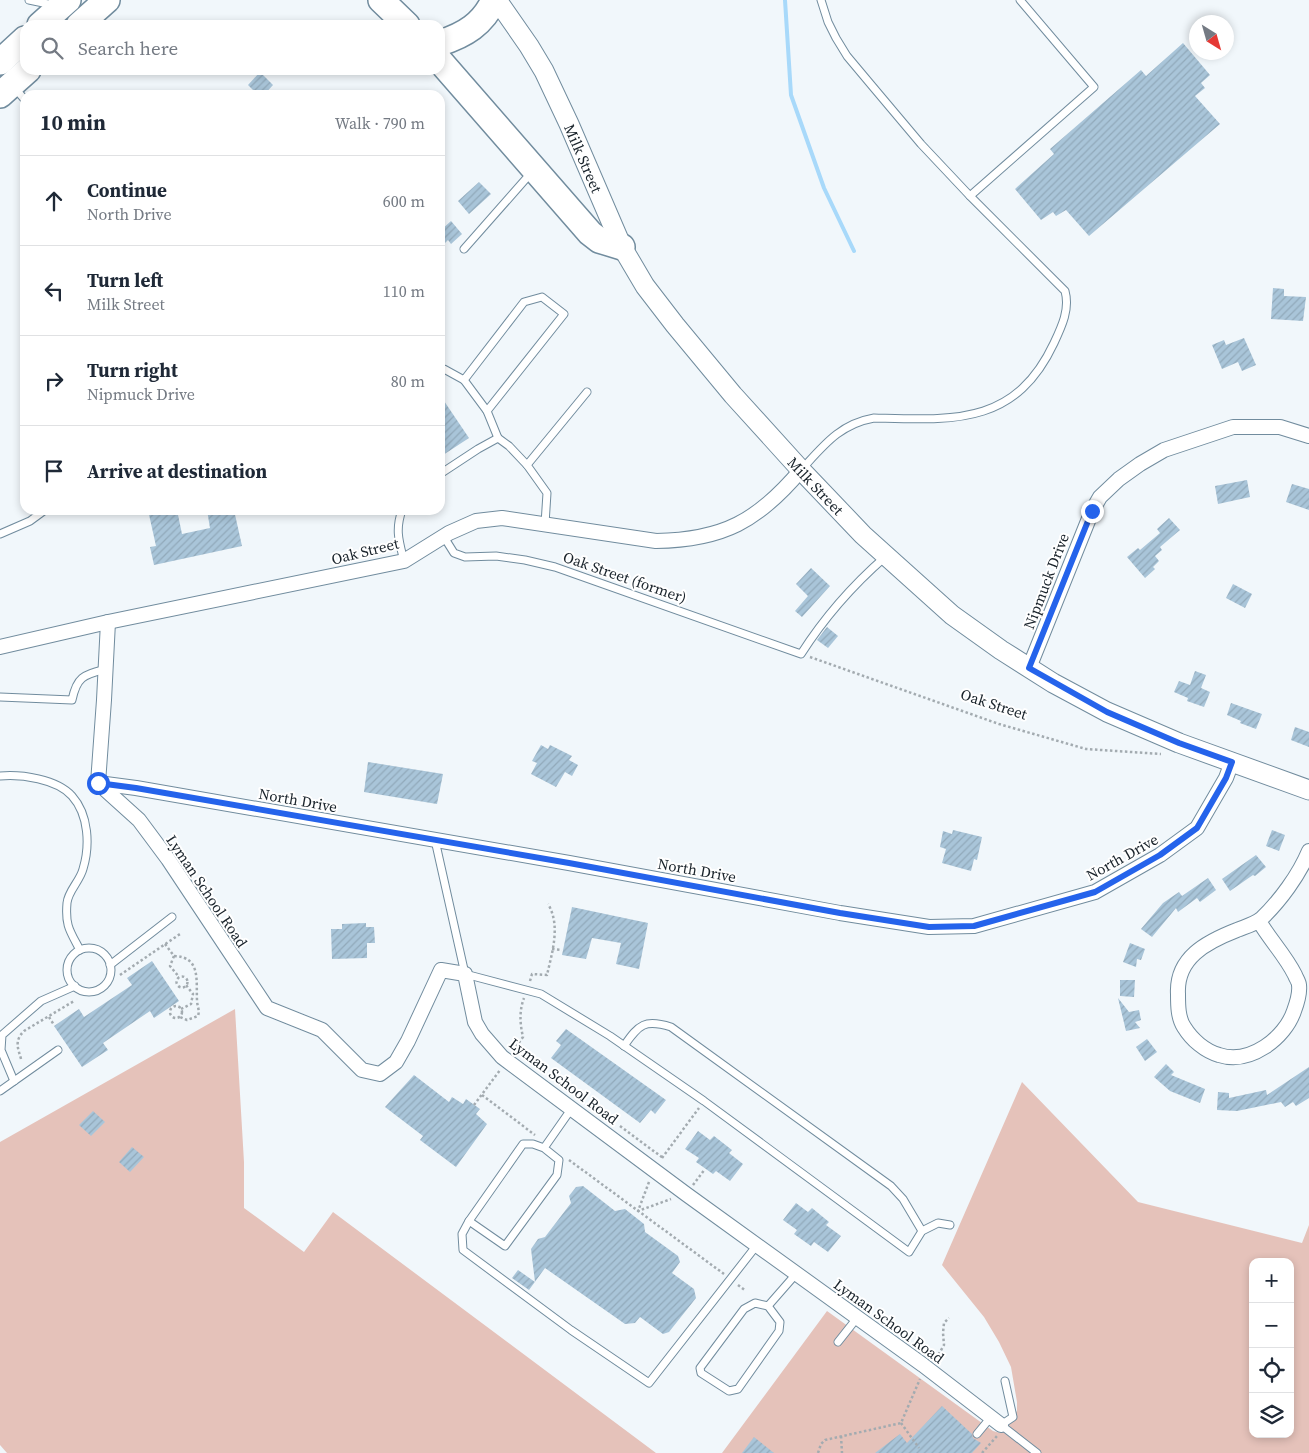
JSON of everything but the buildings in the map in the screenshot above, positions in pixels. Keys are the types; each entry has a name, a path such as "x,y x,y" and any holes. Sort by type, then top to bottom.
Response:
{"highway":[{"path":"85,20 107,0"},
{"path":"381,0 402,20"},
{"path":"445,41 461,36 471,30 486,15 496,0"},
{"path":"46,20 65,3"},
{"path":"0,62 20,44"},
{"path":"445,67 590,233 599,240 622,247"}],"main road":[{"name":"Milk Street","path":"496,0 529,46 544,71 622,247 645,286 664,312 733,395 863,535 952,615 1029,668 1107,712 1179,743 1309,790"}],"street":[{"name":"Nipmuck Drive","path":"1029,668 1092,511 1100,497 1119,479 1164,450 1233,427 1280,427 1309,436"},
{"name":"Oak Street","path":"0,647 108,622 404,561 444,536 476,521 502,518 656,541 703,537 726,530 750,518 788,485 801,470"},
{"path":"98,783 108,622"},
{"name":"North Drive","path":"98,783 136,788 929,927 974,926 1095,892 1160,855 1197,828 1226,778 1232,762"},
{"name":"Lyman School Road","path":"98,783 138,820 156,843 193,895 267,1008 322,1030 362,1070 380,1074 396,1062 441,970 465,974 475,1022 492,1046 511,1055 572,1108 857,1318 997,1425"},
{"path":"1259,921 1286,957 1299,984 1297,1004 1290,1023 1274,1041 1248,1054 1220,1056 1202,1047 1183,1026 1178,1011 1177,980 1190,957 1214,938 1259,921 1287,889 1309,851"}],"lane":[{"path":"29,0 65,3"},
{"path":"801,470 841,430 851,424 874,418 947,418 980,414 998,406 1024,387 1037,372 1059,331 1066,312 1067,298 1065,291 921,144 847,56 828,22 821,0"},
{"path":"970,196 1094,87 1020,0"},
{"path":"464,249 534,169"},
{"path":"464,380 524,302 542,297 564,314 487,411"},
{"path":"445,370 464,380 487,411 498,438 514,450 547,493 544,524"},
{"path":"527,465 587,392"},
{"path":"445,471 498,438"},
{"path":"0,534 30,521 38,515"},
{"path":"400,515 397,534 404,561"},
{"name":"Oak Street (former)","path":"444,536 454,552 465,557 496,556 555,567 801,654"},
{"path":"801,654 830,614 885,556"},
{"path":"0,697 72,700 75,685 85,674 106,668"},
{"path":"0,776 19,775 42,780 63,788 73,796 86,822 88,842 83,869 67,901 67,926 80,950"},
{"path":"435,840 465,974 541,994 624,1046 704,1100 909,1252 922,1231 938,1223 950,1225"},
{"path":"110,964 172,917"},
{"path":"92,948 98,950 104,954 110,964 109,978 100,988 87,992 70,981 68,967 74,954 80,950 92,948"},
{"path":"14,1081 1,1050 2,1035 41,1001 75,986"},
{"path":"624,1046 634,1032 643,1024 658,1022 671,1027 891,1186 902,1198 922,1231"},
{"path":"0,1091 58,1050"},
{"path":"546,1146 572,1108"},
{"path":"469,1221 505,1246 557,1175 559,1160 546,1146 523,1144 469,1221 462,1234 463,1250 571,1330 649,1383 757,1245"},
{"path":"768,1306 796,1274"},
{"path":"755,1303 768,1306 780,1322 779,1331 738,1389 729,1391 700,1373 700,1368 744,1309 755,1303"},
{"path":"838,1342 857,1318"},
{"path":"977,1434 1013,1417 1004,1381"},
{"name":"Lyman School Road","path":"997,1425 1037,1453"}],"path":[{"name":"Oak Street","path":"801,654 999,724 1086,749 1155,754 1173,750 1179,743"},
{"path":"474,1105 523,1037 520,1022 521,1005 532,974 548,975 554,923 548,904"},
{"path":"120,975 180,934"},
{"path":"165,944 174,956"},
{"path":"552,949 562,950"},
{"path":"174,956 170,966 179,977"},
{"path":"174,956 181,956 187,959 194,967 198,980 197,1002 200,1010 198,1016 192,1020 187,1020 180,1017 173,1018 170,1015 170,1011 174,1007 178,1006 181,1009"},
{"path":"179,977 184,976 186,985 193,994 191,1004 181,1009"},
{"path":"179,977 176,980 178,986 183,987 186,985"},
{"path":"21,1059 16,1043 19,1036 74,1000"},
{"path":"180,1017 181,1009"},
{"path":"49,1017 54,1025"},
{"path":"508,1045 511,1055"},
{"path":"482,1095 546,1146 746,1291"},
{"path":"616,1123 663,1158"},
{"path":"932,1364 944,1345 944,1323 949,1318"},
{"path":"900,1423 923,1376"},
{"path":"818,1453 821,1444 825,1440 900,1423"},
{"path":"900,1423 919,1448"},
{"path":"982,1453 997,1425"},
{"path":"841,1436 842,1453"}],"shaded area":[{"path":"235,1009 244,1162 244,1208 304,1252 333,1212 656,1453 7,1453 0,1445 0,1142"},
{"path":"1022,1082 1138,1202 1302,1243 1309,1225 1309,1453 722,1453 827,1311 993,1431 1000,1433 1017,1411 1017,1402 1011,1367 984,1317 942,1265"}],"waterway":[{"path":"785,0 791,95 824,188 854,251"}],"route":[{"path":"98,783 569,863 840,913 929,927 974,926 1095,892 1160,855 1197,828 1226,778 1232,762 1179,743 1107,712 1029,668 1092,511"}]}
